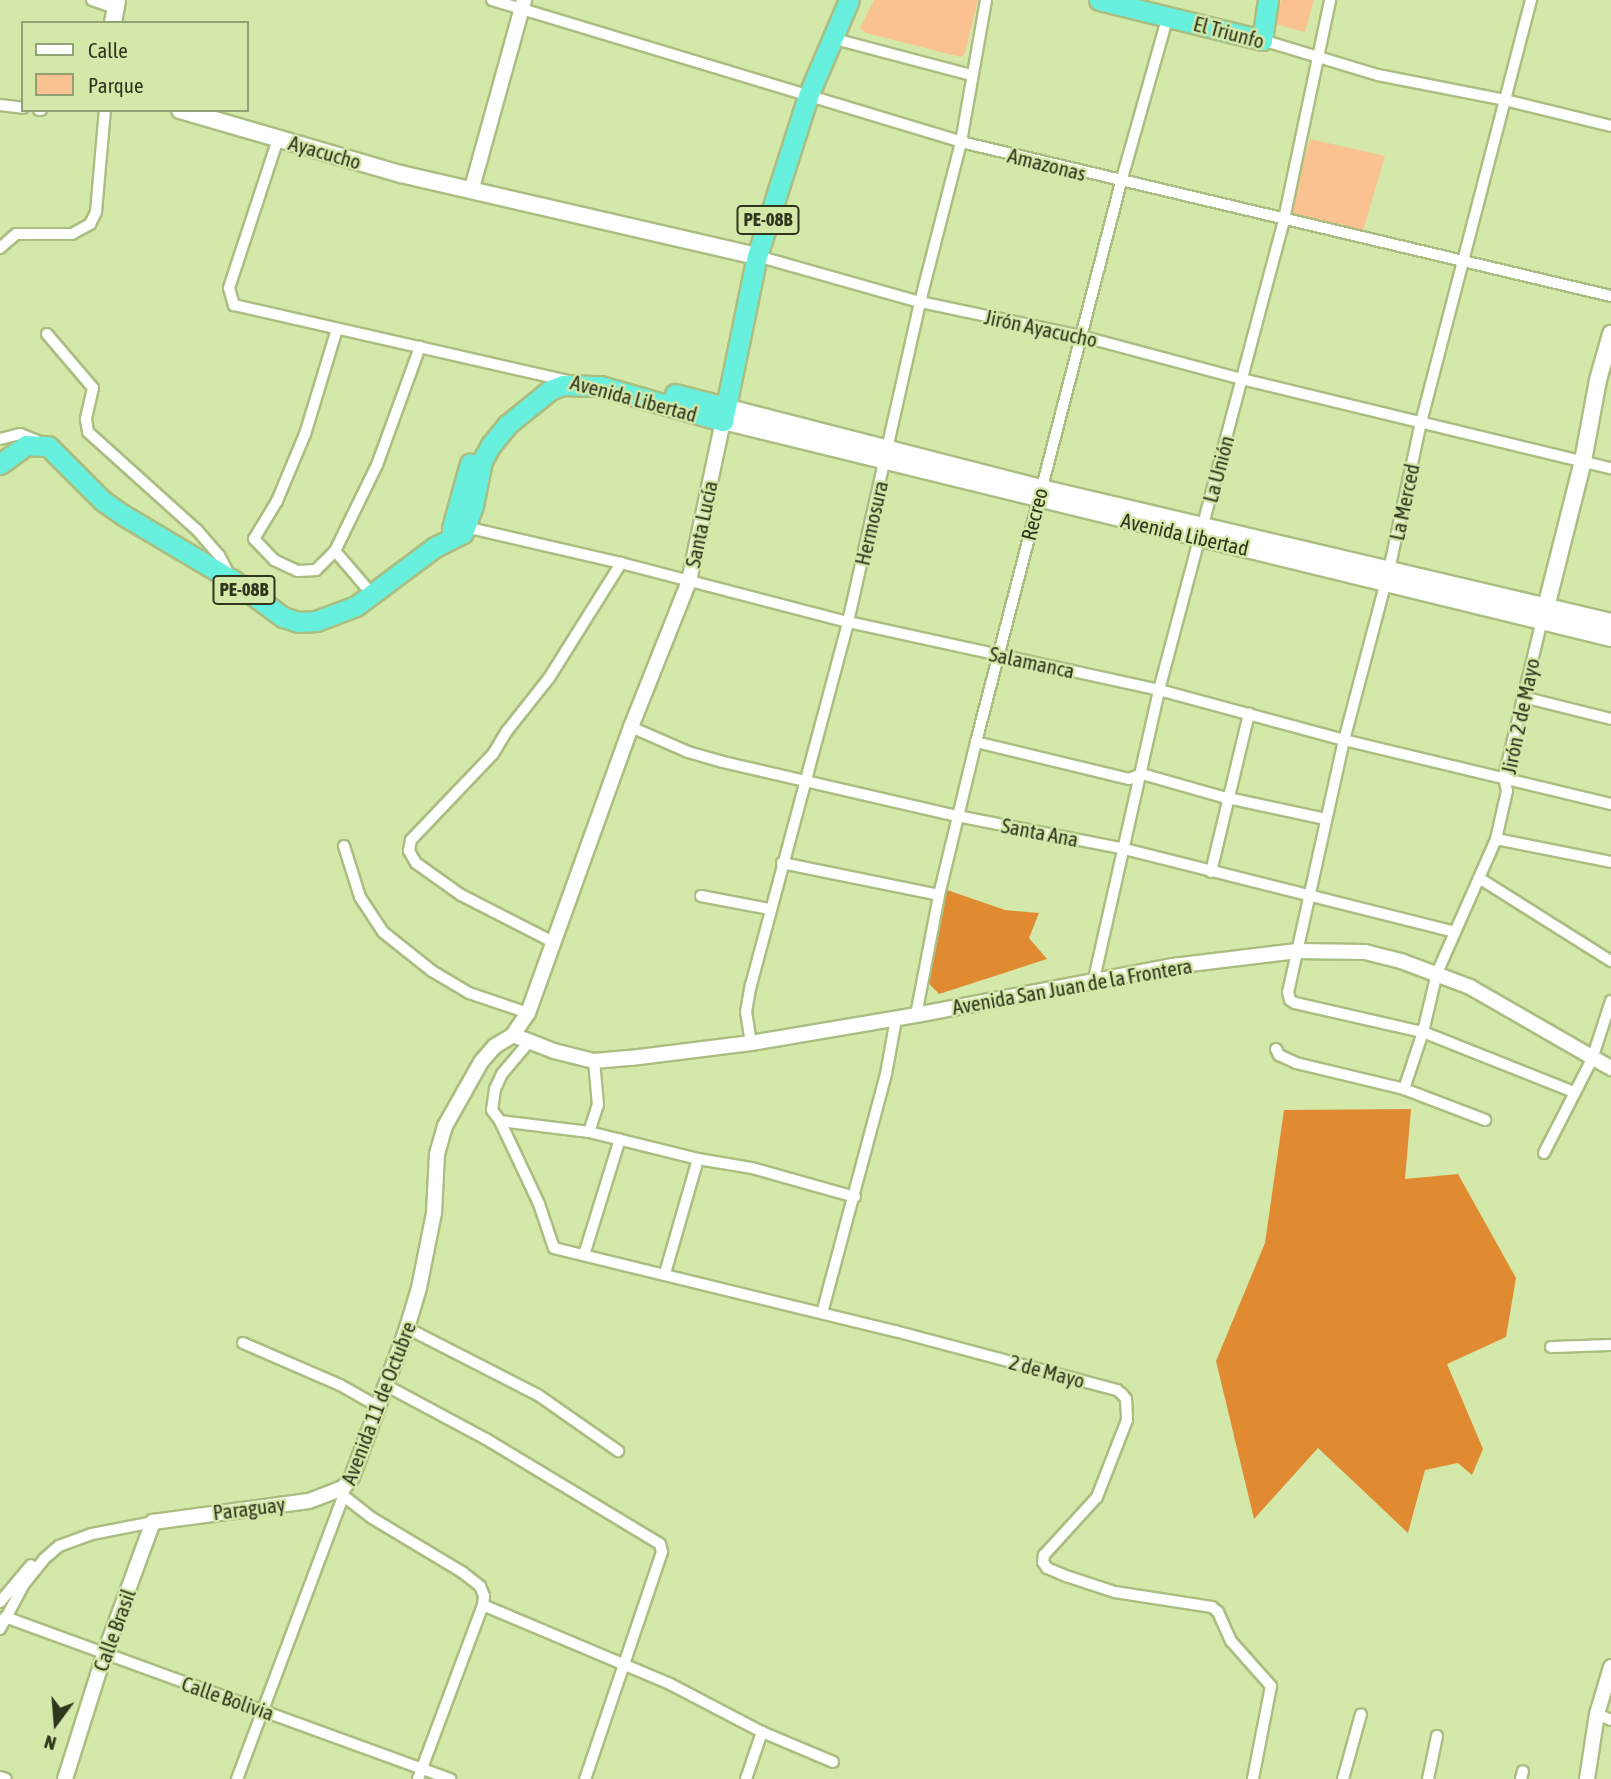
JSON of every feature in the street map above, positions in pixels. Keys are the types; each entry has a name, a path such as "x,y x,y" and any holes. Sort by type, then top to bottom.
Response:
{"highway":[{"name":"Santa Lucía","path":"724,414 757,257 808,96 849,0"},
{"name":"El Triunfo","path":"1099,0 1262,40"},
{"path":"1262,40 1268,0"},
{"name":"Avenida Libertad","path":"552,377 581,372 600,375 724,414"},
{"path":"457,529 476,446 521,398 552,377"},
{"path":"457,529 482,461 507,425 550,390 581,384"},
{"name":"Avenida Libertad","path":"581,384 724,414"},
{"path":"0,464 26,445 48,446"},
{"name":"PE-08B","path":"48,446 103,501 231,579 262,604 283,617 298,622 333,616 356,606 457,529"}],"main road":[{"name":"Ayacucho","path":"187,112 401,174 472,188"},
{"name":"Jirón Ayacucho","path":"472,188 757,257"},
{"name":"Jirón 2 de Mayo","path":"1544,612 1583,461 1598,380 1611,334"},
{"name":"Avenida Libertad","path":"724,414 1039,494 1388,576 1544,612 1611,622"},
{"name":"Avenida Libertad","path":"1544,612 1611,638"}],"street":[{"path":"92,0 115,10"},
{"name":"Amazonas","path":"492,0 522,4 961,142 1121,183 1611,296"},
{"name":"Hermosura","path":"751,1043 746,1012 769,909 848,622 920,302 961,142 986,0"},
{"name":"La Unión","path":"1094,979 1159,690 1284,219 1330,0"},
{"name":"La Merced","path":"1423,1032 1296,1003 1290,1000 1288,992 1344,740 1388,576 1421,422 1531,0"},
{"path":"472,188 522,4"},
{"name":"Recreo","path":"916,1015 957,816 1121,183 1168,16"},
{"path":"831,38 971,75"},
{"name":"El Triunfo","path":"1262,40 1378,75 1505,100 1611,126"},
{"path":"0,105 21,108"},
{"path":"0,248 16,234 72,234 90,224 96,212 105,112"},
{"path":"278,139 229,288 230,301 234,305 552,377"},
{"name":"Jirón Ayacucho","path":"757,257 920,302 1081,336 1242,379 1611,468"},
{"path":"337,329 305,434 277,501 254,539 274,560 298,571 316,570 335,551 377,465 419,347"},
{"path":"47,334 93,388 86,419 88,432 197,530 219,555 231,579"},
{"name":"Avenida Libertad","path":"552,377 581,384"},
{"name":"Santa Lucía","path":"513,1035 528,1013 631,727 689,580 724,414"},
{"path":"0,439 20,435 48,446"},
{"name":"Salamanca","path":"457,529 621,563 848,622 1159,690 1344,740 1611,804"},
{"path":"335,551 371,593"},
{"path":"555,943 461,895 412,859 409,851 411,840 493,754 507,731 549,678 621,563"},
{"name":"Jirón 2 de Mayo","path":"1404,1089 1423,1032 1437,973 1452,932 1496,839 1507,791 1504,777 1544,612"},
{"path":"1523,697 1611,719"},
{"path":"1211,872 1249,714"},
{"name":"Santa Ana","path":"631,727 688,752 957,816 1125,849 1452,932"},
{"path":"976,742 1129,779 1142,774 1326,819"},
{"path":"1496,839 1611,862"},
{"path":"344,846 360,897 383,932 432,971 469,993 528,1013"},
{"path":"782,863 939,895"},
{"path":"1479,878 1611,961"},
{"path":"701,896 769,909"},
{"name":"Avenida San Juan de la Frontera","path":"513,1035 594,1061 751,1043 896,1019 1094,979 1297,951 1374,954 1437,973 1470,987 1611,1068"},
{"path":"1544,1153 1592,1059 1611,1001"},
{"path":"822,1313 886,1074 896,1019"},
{"path":"1423,1032 1574,1091"},
{"name":"Avenida 11 de Octubre","path":"237,1779 407,1328 428,1249 434,1213 437,1154 445,1126 481,1062 495,1046 513,1035"},
{"path":"529,1042 502,1074 495,1089 492,1110 500,1121 589,1132 698,1159 752,1168 855,1197"},
{"path":"1276,1049 1286,1059 1404,1089 1485,1120"},
{"path":"589,1132 598,1105 594,1061"},
{"name":"2 de Mayo","path":"500,1121 539,1204 554,1248 665,1273 1117,1390 1126,1399 1126,1420 1120,1443 1097,1497 1044,1555 1044,1562 1047,1568 1115,1592 1212,1607 1219,1612 1231,1641 1270,1686 1253,1779"},
{"path":"584,1255 620,1139"},
{"path":"665,1273 698,1159"},
{"path":"407,1328 509,1383 538,1395 618,1451"},
{"path":"243,1343 340,1385 379,1407"},
{"path":"1550,1347 1611,1345"},
{"path":"387,1386 486,1439 660,1544 662,1552 585,1779"},
{"path":"344,1492 372,1518 480,1586 484,1605 419,1774"},
{"name":"Paraguay","path":"153,1522 309,1501 344,1492"},
{"path":"0,1602 37,1560 60,1546 92,1534 153,1522"},
{"name":"Calle Brasil","path":"65,1779 104,1655 153,1522"},
{"path":"0,1629 24,1584 44,1559 60,1546"},
{"path":"484,1605 670,1684 762,1732 833,1762"},
{"name":"Calle Bolivia","path":"5,1617 262,1710 419,1774 450,1779"},
{"path":"1587,1779 1597,1714 1611,1667"},
{"path":"1343,1779 1361,1714"},
{"path":"1597,1714 1611,1720"},
{"path":"746,1779 762,1732"},
{"path":"1427,1779 1437,1736"},
{"path":"0,1777 6,1779"}],"green space":[{"path":"874,0 978,0 965,53 961,57 866,33 860,28"},
{"path":"1281,0 1314,0 1305,32 1275,24"},
{"path":"1310,139 1385,156 1362,234 1288,215"}],"shaded area":[{"path":"947,890 1005,910 1039,913 1029,938 1047,959 939,994 921,975"},
{"path":"1411,1109 1405,1179 1458,1174 1516,1278 1506,1337 1447,1364 1483,1449 1472,1475 1458,1463 1425,1470 1408,1533 1318,1448 1254,1519 1216,1361 1265,1243 1284,1110"}]}
